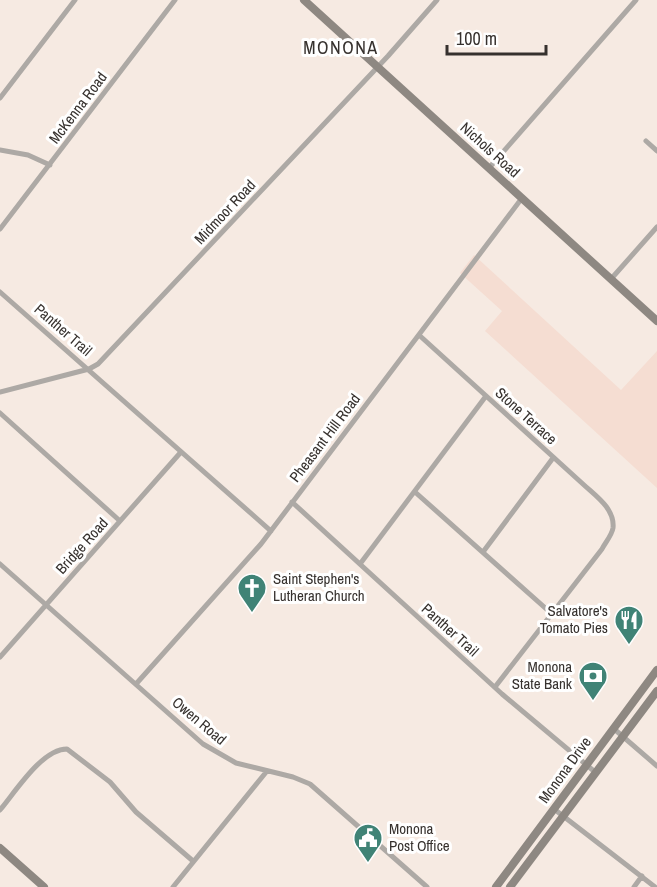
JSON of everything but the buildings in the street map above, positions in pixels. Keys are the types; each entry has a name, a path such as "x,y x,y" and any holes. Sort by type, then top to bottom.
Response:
{"street":[{"path":"0,98 75,0"},
{"name":"McKenna Road","path":"0,230 175,0"},
{"name":"Nichols Road","path":"304,0 657,321"},
{"name":"Midmoor Road","path":"0,392 89,369 98,364 378,67 437,0"},
{"path":"489,168 636,0"},
{"path":"646,141 657,151"},
{"path":"0,150 28,155 50,165"},
{"name":"Pheasant Hill Road","path":"136,684 271,531 522,198"},
{"path":"611,279 657,227"},
{"name":"Panther Trail","path":"0,291 271,531"},
{"name":"Stone Terrace","path":"419,335 604,505 612,518 612,531 602,549 552,614"},
{"path":"360,564 480,407 486,396"},
{"path":"0,413 120,521"},
{"name":"Bridge Road","path":"0,657 182,452"},
{"path":"483,552 554,458"},
{"path":"416,492 527,594 552,614 495,687"},
{"name":"Panther Trail","path":"292,502 536,724 595,772"},
{"name":"Owen Road","path":"0,564 213,751 236,763 292,777 310,784 427,887"},
{"name":"Monona Drive","path":"496,887 657,670"},
{"name":"Monona Drive","path":"510,887 657,691"},
{"path":"613,728 657,766"},
{"path":"0,810 45,757 59,749 67,749 110,782 136,812 194,861"},
{"path":"172,887 267,771"},
{"path":"554,808 655,887"},
{"path":"0,848 44,887"},
{"path":"634,887 642,876"}],"shaded area":[{"path":"474,255 621,390 657,351 657,488 485,331 502,311 460,273"}],"place":[{"name":"Saint Stephen's Lutheran Church","path":"252,614"},
{"name":"Salvatore's Tomato Pies","path":"629,646"},
{"name":"Monona State Bank","path":"593,702"},
{"name":"Monona Post Office","path":"368,864"}],"district":[{"name":"MONONA","path":"341,48"}]}
